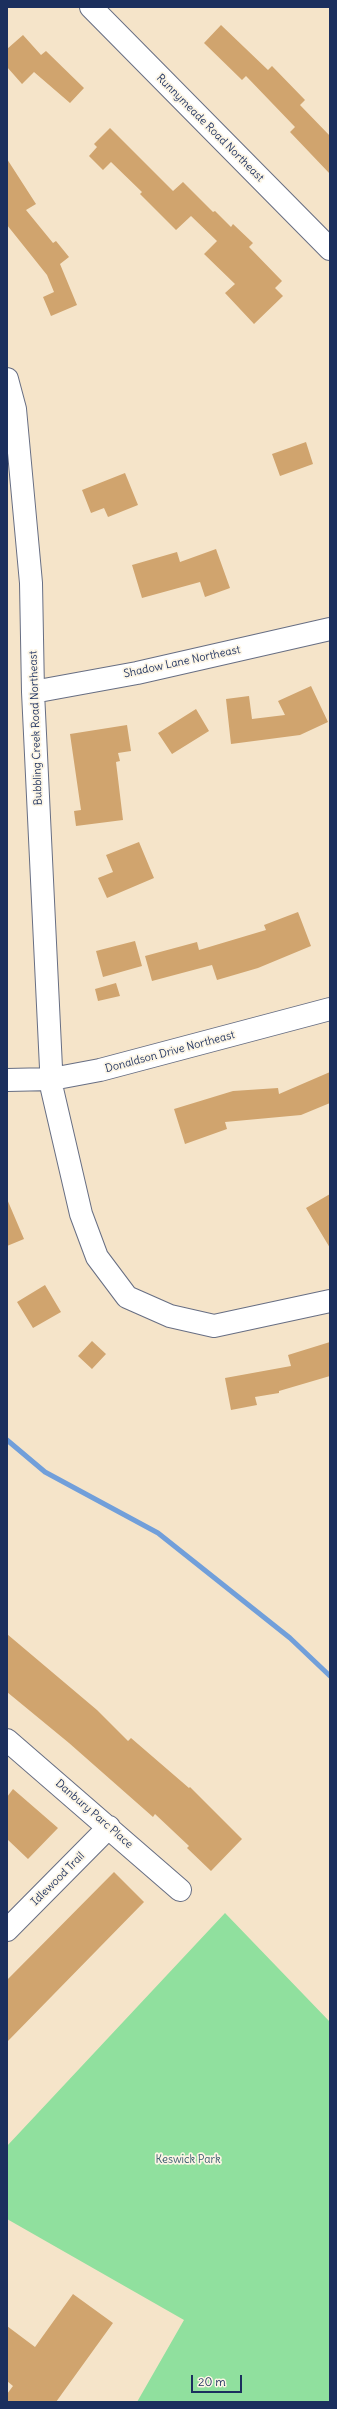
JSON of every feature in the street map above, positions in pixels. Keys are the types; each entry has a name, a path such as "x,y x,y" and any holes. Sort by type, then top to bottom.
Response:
{"street":[{"name":"Runnymeade Road Northeast","path":"91,7 330,249"},
{"name":"Bubbling Creek Road Northeast","path":"7,378 16,409 31,583 33,692 52,1090 81,1214 97,1257 127,1297 170,1316 214,1326 330,1301"},
{"name":"Shadow Lane Northeast","path":"33,692 137,673 330,629"},
{"name":"Donaldson Drive Northeast","path":"7,1080 52,1079 100,1070 330,1009"},
{"name":"Danbury Parc Place","path":"7,1740 180,1890"},
{"name":"Idlewood Trail","path":"7,1930 109,1827"}],"green space":[{"name":"Keswick Park","path":"225,1913 330,2022 330,2402 137,2402 184,2320 7,2219 7,2146"}],"building":[{"path":"221,25 268,70 272,66 305,100 300,105 330,136 330,174 290,132 295,127 246,76 242,80 204,43"},
{"path":"23,35 41,55 46,51 84,88 70,103 34,72 22,84 7,67 7,49"},
{"path":"110,128 173,191 183,182 213,212 215,211 231,227 233,224 253,243 249,247 282,281 275,288 283,296 254,324 225,293 235,284 204,254 217,241 191,216 176,230 140,194 142,192 111,162 103,170 89,156 97,147 94,144"},
{"path":"7,159 36,204 26,210 53,243 56,241 69,257 60,264 77,305 51,316 43,297 54,292 47,275 7,225"},
{"path":"306,442 313,464 280,476 272,454"},
{"path":"125,473 138,505 108,517 104,508 91,513 82,490"},
{"path":"216,549 230,588 205,597 200,582 142,598 132,565 177,552 180,562"},
{"path":"311,686 328,722 300,735 231,744 226,699 249,696 252,719 285,715 278,701"},
{"path":"196,709 209,731 172,754 158,733"},
{"path":"127,725 131,751 118,753 120,761 116,762 123,820 76,826 74,811 81,810 70,734"},
{"path":"139,842 154,878 107,898 98,878 113,872 106,855"},
{"path":"298,912 311,946 258,968 217,980 212,965 152,981 145,956 197,942 199,950 266,930 264,925"},
{"path":"135,941 142,966 103,977 96,951"},
{"path":"116,983 120,996 98,1001 95,989"},
{"path":"330,1072 330,1103 301,1115 225,1122 227,1129 185,1144 174,1109 233,1091 278,1088 279,1094"},
{"path":"330,1194 330,1248 306,1208"},
{"path":"7,1199 24,1239 7,1246"},
{"path":"45,1285 61,1312 33,1328 17,1302"},
{"path":"92,1341 106,1354 92,1369 78,1356"},
{"path":"330,1342 330,1376 279,1391 279,1393 255,1397 257,1405 231,1410 225,1378 291,1366 288,1355"},
{"path":"7,1634 97,1710 128,1741 131,1738 189,1788 190,1787 242,1839 211,1871 187,1848 189,1846 155,1814 153,1817 69,1743 7,1692"},
{"path":"13,1789 58,1828 28,1859 7,1839 7,1797"},
{"path":"114,1872 144,1902 7,2042 7,1980"},
{"path":"73,2294 113,2323 56,2402 7,2402 7,2394 13,2386 7,2381 7,2326 35,2347"}],"waterway":[{"path":"7,1440 45,1472 158,1533 290,1638 330,1676"}]}
